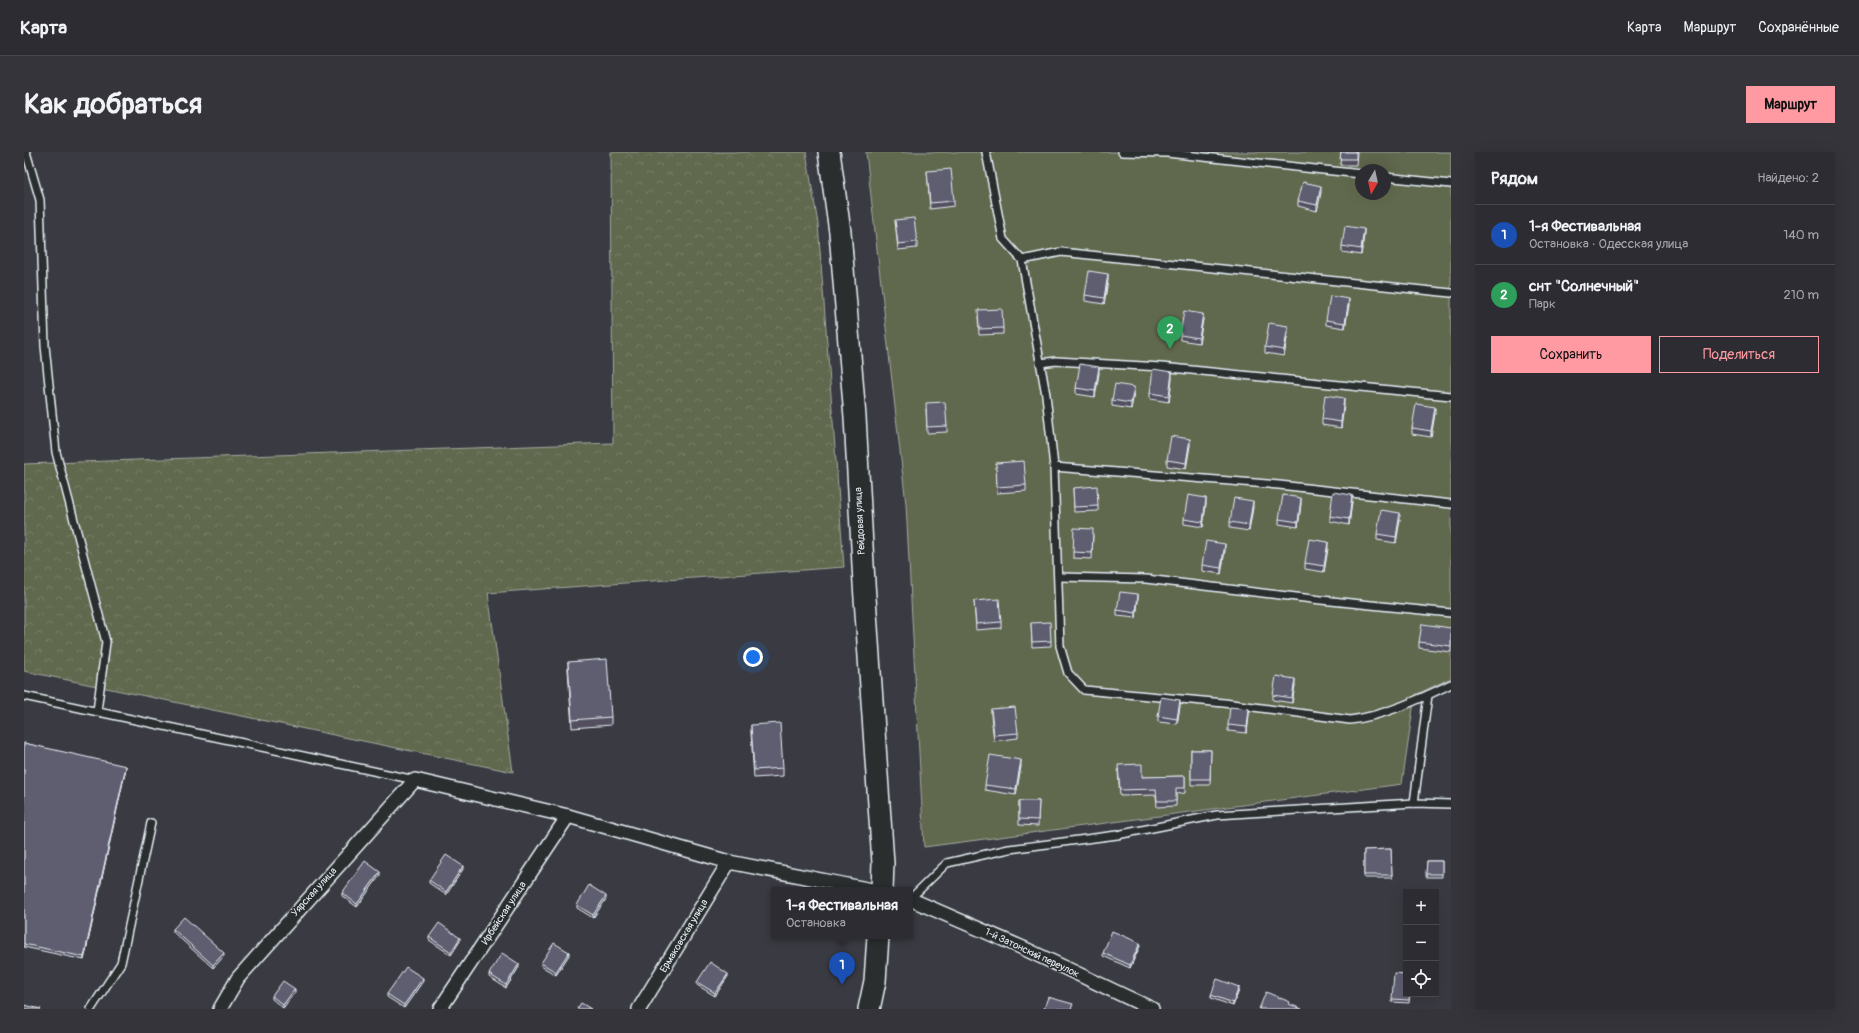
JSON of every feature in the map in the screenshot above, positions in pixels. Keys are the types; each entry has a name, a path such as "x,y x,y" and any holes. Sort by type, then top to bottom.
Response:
{"main road":[{"name":"Рейдовая улица","path":"829,152 840,232 855,417 864,583 883,863 882,887"},
{"path":"869,1009 875,981 878,939"}],"street":[{"path":"415,780 568,816 729,862 857,887"},
{"name":"Уярская улица","path":"220,1009 238,978 415,780"},
{"name":"Ирбейская улица","path":"440,1009 568,816"},
{"name":"Ермаковская улица","path":"639,1009 729,862"},
{"name":"1-й Затонский переулок","path":"913,900 1023,948 1152,1009"}],"lane":[{"path":"26,152 40,200 44,346 56,452 106,642 97,712"},
{"path":"986,152 1003,239 1022,260 1046,395 1054,467 1059,577 1060,646 1068,673 1084,690 1224,703 1350,720 1366,718 1428,695 1451,684"},
{"path":"1122,152 1166,153 1355,173"},
{"path":"1391,178 1451,184"},
{"path":"1022,260 1061,252 1451,293"},
{"path":"1040,363 1056,361 1161,367 1451,396"},
{"path":"1054,467 1279,485 1451,504"},
{"path":"1059,577 1146,579 1321,600 1451,613"},
{"path":"1414,803 1428,695"},
{"path":"24,696 415,780"},
{"path":"913,896 948,863 1009,849 1117,835 1217,815 1414,803 1451,804"},
{"path":"91,1009 121,963 151,823"}],"green space":[{"path":"611,152 806,152 818,224 844,567 488,593 513,772 24,671 24,464 613,443"},
{"path":"866,152 1451,152 1451,678 1415,695 1402,784 924,847 906,504"}],"building":[{"path":"1341,152 1356,152 1356,159 1340,159"},
{"path":"951,169 954,201 930,203 927,171"},
{"path":"1303,182 1321,186 1317,205 1298,201"},
{"path":"914,218 917,242 898,244 895,220"},
{"path":"1345,226 1364,229 1361,249 1342,246"},
{"path":"1089,271 1108,274 1104,298 1085,295"},
{"path":"1330,296 1349,299 1345,323 1326,320"},
{"path":"1002,309 1003,328 979,329 978,310"},
{"path":"1184,311 1203,314 1199,338 1180,335"},
{"path":"1269,323 1288,326 1284,350 1265,347"},
{"path":"1080,364 1099,367 1095,391 1076,388"},
{"path":"1153,369 1172,372 1169,396 1150,393"},
{"path":"1115,384 1134,387 1131,403 1112,400"},
{"path":"1325,395 1344,398 1341,422 1322,419"},
{"path":"945,402 947,426 927,427 926,403"},
{"path":"1416,404 1435,407 1431,431 1412,428"},
{"path":"1171,436 1190,439 1186,463 1167,460"},
{"path":"1024,461 1026,485 997,487 996,463"},
{"path":"1097,486 1098,506 1074,507 1073,488"},
{"path":"1333,492 1352,495 1349,519 1330,516"},
{"path":"1188,495 1206,498 1203,522 1184,519"},
{"path":"1283,495 1301,498 1298,522 1279,519"},
{"path":"1234,498 1253,501 1249,525 1230,522"},
{"path":"1381,510 1400,513 1396,537 1377,534"},
{"path":"1074,528 1093,529 1092,553 1073,552"},
{"path":"1309,539 1328,542 1324,566 1305,563"},
{"path":"1206,541 1225,544 1221,568 1202,565"},
{"path":"1120,592 1138,594 1136,613 1117,610"},
{"path":"999,599 1001,622 976,624 974,601"},
{"path":"1050,622 1051,641 1032,642 1031,623"},
{"path":"1422,624 1451,628 1451,646 1419,642"},
{"path":"607,659 611,717 572,720 568,662"},
{"path":"1276,676 1295,679 1292,698 1273,695"},
{"path":"1161,697 1180,700 1177,719 1158,716"},
{"path":"1015,707 1018,733 994,735 991,709"},
{"path":"1230,707 1249,709 1247,727 1228,725"},
{"path":"780,723 783,768 754,770 751,725"},
{"path":"24,743 126,766 84,957 24,944"},
{"path":"1191,750 1211,750 1210,779 1191,779"},
{"path":"990,755 1021,760 1016,789 985,785"},
{"path":"1142,764 1142,777 1185,776 1185,788 1176,788 1176,801 1157,801 1156,789 1120,790 1118,765"},
{"path":"1019,801 1039,801 1038,820 1019,819"},
{"path":"1391,849 1392,875 1364,875 1364,850"},
{"path":"446,855 463,866 446,892 429,880"},
{"path":"365,861 380,872 357,904 342,893"},
{"path":"1427,861 1442,861 1442,874 1426,874"},
{"path":"589,885 606,896 593,915 577,905"},
{"path":"184,917 224,953 213,965 173,929"},
{"path":"439,923 460,938 451,952 429,937"},
{"path":"1112,931 1140,943 1130,965 1103,953"},
{"path":"554,943 569,952 556,972 541,963"},
{"path":"502,953 519,964 506,985 489,974"},
{"path":"710,962 728,974 715,993 697,982"},
{"path":"406,967 423,978 404,1005 387,994"},
{"path":"1394,973 1403,974 1403,997 1410,997 1409,1000 1392,999"},
{"path":"1217,979 1239,987 1233,1003 1211,995"},
{"path":"283,981 295,989 283,1005 272,996"},
{"path":"1266,992 1290,1002 1289,1004 1302,1009 1259,1009"},
{"path":"1048,997 1073,1004 1071,1009 1044,1009"},
{"path":"581,1003 591,1009 577,1009"},
{"path":"24,1005 41,1009 24,1009"}],"place":[{"name":"снт \"Солнечный\"","path":"1170,349"},
{"name":"1-я Фестивальная","path":"842,985"}]}
